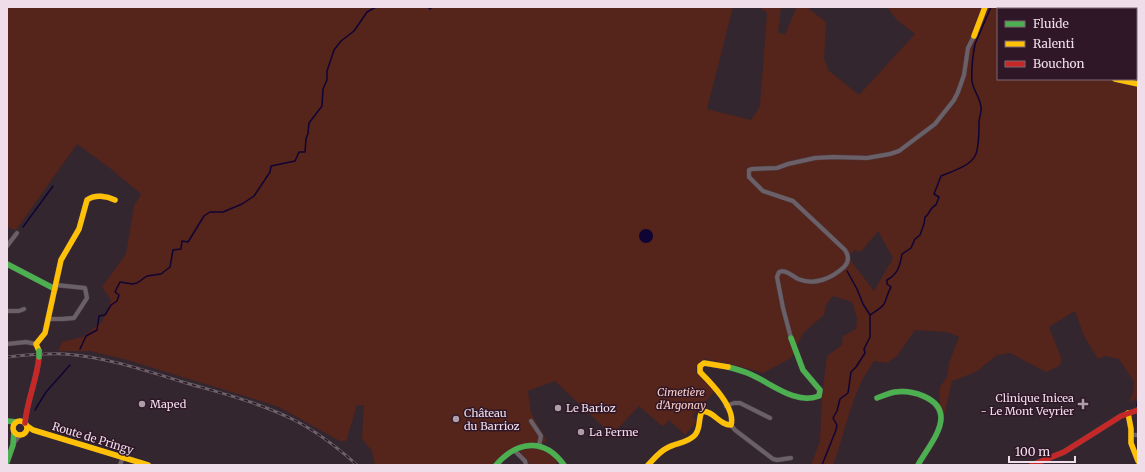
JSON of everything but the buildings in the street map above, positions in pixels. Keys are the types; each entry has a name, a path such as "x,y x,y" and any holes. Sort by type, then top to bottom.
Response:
{"street":[{"path":"731,425 733,420 716,387 700,372 702,364 708,363 748,373 794,395 812,399 819,396 821,392 820,390 803,370 792,338 777,277 779,272 785,271 796,278 805,281 825,280 833,276 846,264 848,260 845,250 793,201 763,191 749,177 749,170 777,168 815,158 867,158 899,151 935,124 954,100 964,75 968,48 985,7"},
{"path":"1120,80 1138,84"},
{"path":"36,344 44,335 61,260 81,224 88,198 104,196 115,200"},
{"path":"7,246 17,233"},
{"path":"7,264 48,286 83,287 86,289 87,298 74,318 62,320 48,318"},
{"path":"7,311 19,311 24,309"},
{"path":"7,344 28,342 36,344"},
{"path":"13,445 27,430 27,408 36,378 39,354 36,344"},
{"path":"877,398 893,392 913,394 930,398 938,408 941,419 936,433 918,465"},
{"path":"726,406 734,403 740,403 770,418"},
{"path":"7,462 13,445 14,430 17,422 27,408"},
{"path":"1032,465 1064,452 1107,424 1128,413 1138,410"},
{"path":"650,464 663,450 694,436 700,426 700,416 702,411 709,412 724,425 731,425"},
{"path":"1128,413 1130,420 1130,443 1138,461"},
{"name":"Route de Pringy","path":"7,422 26,424 33,430 148,465"},
{"path":"531,422 541,436 539,445"},
{"path":"7,425 23,434 33,430"},
{"path":"731,425 735,430 774,459 791,458"},
{"path":"1131,435 1138,435"},
{"path":"496,465 514,450 529,445 539,445 554,453 564,465"},
{"path":"514,450 525,461 526,465"},
{"path":"120,465 122,457"}],"green space":[{"name":"Cimetière d'Argonay","path":"7,7 733,7 707,109 751,120 760,106 767,13 759,7 781,7 778,33 785,34 797,7 810,7 809,9 826,22 824,58 828,70 859,95 915,34 897,20 887,7 1138,7 1138,398 1129,402 1133,392 1134,382 1119,359 1105,356 1098,359 1084,336 1075,311 1049,327 1062,360 1059,366 1046,372 1010,353 997,355 976,372 952,381 943,420 939,398 940,387 947,377 949,363 959,337 947,332 915,330 897,356 887,363 874,361 866,373 852,405 833,465 811,465 820,441 822,396 827,356 842,345 843,336 856,329 857,319 852,302 833,296 826,305 824,315 803,333 791,358 763,373 704,359 699,363 696,372 715,391 692,416 697,421 685,435 669,420 664,426 662,426 639,406 612,435 555,381 528,391 531,413 547,442 521,446 497,465 375,465 372,451 362,439 364,405 357,405 346,441 340,441 279,407 258,400 124,359 89,351 58,351 62,342 82,337 102,322 111,300 102,287 126,254 134,206 141,194 111,169 77,144 16,230 7,227","holes":["878,231 893,258 874,291 848,257 855,250 861,252"]},
{"path":"532,448 542,450 552,455 557,460 556,465 531,465 523,457 520,451"}],"shaded area":[{"path":"646,229 651,231 653,236 651,241 646,243 641,241 639,236 641,231"}],"waterway":[{"path":"80,349 86,336 97,330 99,316 105,315 111,305 117,301 119,295 115,292 120,282 132,284 137,283 147,276 161,274 170,267 173,250 181,249 182,241 188,242 204,216 210,212 223,212 242,204 254,196 270,172 271,166 295,161 299,152 305,152 309,123 322,106 323,89 327,80 327,71 334,50 341,41 354,31 367,12 376,7"},
{"path":"428,7 430,9 433,7"},
{"path":"822,465 836,430 837,425 833,418 837,411 840,399 848,393 851,372 865,353 864,349 870,337 870,315 881,308 891,287 887,284 887,280 896,272 902,254 911,248 915,239 920,235 925,217 936,205 939,197 934,194 941,176 965,166 973,160 975,156 981,109 972,81 972,62 975,44 991,7"},
{"path":"23,227 53,186"},
{"path":"847,271 870,315"},
{"path":"35,410 46,392 70,365"},
{"path":"1137,406 1138,398"}],"railway":[{"path":"7,357 36,354 65,354 96,358 141,369 239,398 277,412 308,428 325,439 357,465"}],"traffic: fast":[{"path":"7,264 55,289"},
{"path":"728,367 749,374 793,396 802,398 819,396 820,390 803,370 791,338"},
{"path":"39,351 39,357"},
{"path":"877,398 895,392 909,392 924,396 931,400 940,411 941,418 936,436 918,465"},
{"path":"7,421 16,422"},
{"path":"7,462 13,445 14,432"},
{"path":"496,465 513,451 521,447 530,446 539,446 548,450 564,465"}],"traffic: slow":[{"path":"974,36 985,7"},
{"path":"1120,80 1138,84"},
{"path":"39,351 36,344 45,333 61,260 79,229 87,200 101,196 115,200"},
{"path":"648,465 670,446 692,438 697,432 702,411 710,413 723,423 731,425 732,418 730,411 722,396 700,372 700,366 704,363 728,367"},
{"path":"1128,413 1131,429 1131,443 1138,461"},
{"path":"17,421 23,421 27,425 27,428 27,431 23,435 17,435 13,431 13,425 17,421"},
{"path":"27,426 33,430 148,465"}],"traffic: jam":[{"path":"25,423 39,357"},
{"path":"1032,465 1064,452 1121,416 1138,410"}],"place":[{"name":"Maped","path":"142,404"},
{"name":"Clinique Inicea - Le Mont Veyrier","path":"1083,404"},
{"name":"Le Barioz","path":"558,408"},
{"name":"Château du Barrioz","path":"456,419"},
{"name":"La Ferme","path":"581,432"}]}
